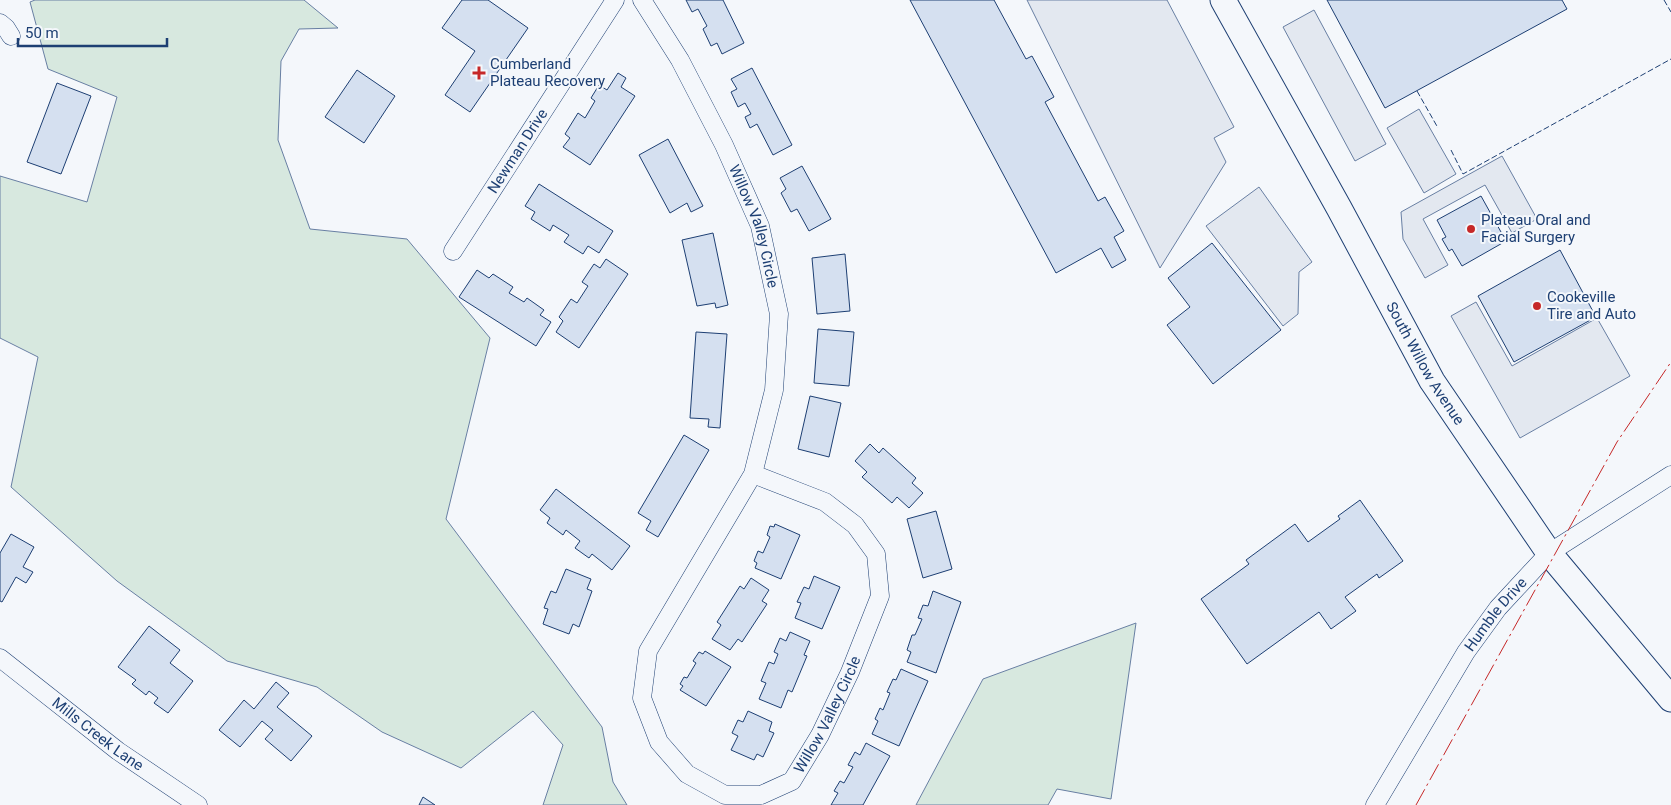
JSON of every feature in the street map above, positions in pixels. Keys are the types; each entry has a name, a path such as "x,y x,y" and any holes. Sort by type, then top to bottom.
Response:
{"main road":[{"name":"South Willow Avenue","path":"1223,0 1339,208 1432,381 1549,553 1671,699"}],"street":[{"name":"Newman Drive","path":"453,251 615,0"},
{"name":"Willow Valley Circle","path":"642,0 684,69 724,145 760,226 780,314 774,390 754,474 648,651 642,698 659,742 687,774 725,795 761,795 792,781 820,735 850,672 880,596 876,554 855,525 825,502 754,474"},
{"name":"Humble Drive","path":"1375,805 1466,652 1498,608 1549,553 1671,475"},
{"name":"Mills Creek Lane","path":"0,658 118,751 198,805"}],"shaded area":[{"path":"35,0 304,0 338,28 299,29 281,61 278,140 310,229 407,239 490,338 446,519 602,727 613,782 627,805 543,805 563,745 533,711 461,768 382,732 317,687 227,661 117,581 11,487 38,357 0,338 0,176 87,202 117,97 48,69 30,2"},
{"path":"1027,0 1167,0 1234,127 1214,138 1226,162 1160,268"},
{"path":"1314,10 1386,144 1355,161 1283,27"},
{"path":"1419,109 1456,174 1424,193 1387,128"},
{"path":"1502,156 1537,219 1512,233 1485,185 1423,219 1448,265 1425,278 1403,239 1401,212"},
{"path":"1259,187 1312,262 1299,272 1298,314 1283,326 1206,226"},
{"path":"1476,302 1512,366 1597,318 1630,376 1520,438 1451,316"},
{"path":"1136,623 1111,799 1057,789 1048,805 916,805 983,679"}],"building":[{"name":"Cumberland Plateau Recovery","path":"462,0 488,0 528,28 470,112 445,95 475,51 442,28"},
{"path":"686,0 723,0 744,43 722,54 717,43 711,46 703,29 707,26 698,9 692,12"},
{"path":"910,0 994,0 1026,59 1032,56 1054,97 1045,102 1098,201 1105,197 1124,231 1114,237 1126,260 1112,268 1101,248 1056,273"},
{"path":"1327,0 1562,0 1567,9 1385,108"},
{"path":"752,68 792,145 773,155 757,124 750,128 745,117 751,114 745,103 738,107 731,92 737,89 731,79"},
{"path":"357,70 395,96 364,143 325,117"},
{"path":"618,73 626,78 621,87 635,96 590,165 563,147 570,138 565,134 578,113 585,118 595,101 591,98 599,85 607,90"},
{"path":"57,83 91,96 61,174 27,162"},
{"path":"668,139 703,206 691,212 687,203 670,213 639,155"},
{"path":"802,166 831,219 809,231 797,209 791,212 781,193 786,189 780,178"},
{"path":"539,184 613,231 599,253 588,246 583,254 564,242 569,235 553,225 550,231 531,219 535,212 525,206"},
{"name":"Plateau Oral and Facial Surgery","path":"1481,196 1506,241 1462,266 1452,249 1449,251 1442,239 1446,237 1437,220"},
{"path":"713,233 728,305 716,308 715,303 697,306 682,240"},
{"path":"1212,243 1281,330 1213,384 1167,325 1190,307 1168,278"},
{"name":"Cookeville Tire and Auto","path":"1560,250 1596,317 1514,362 1478,296"},
{"path":"845,254 850,311 817,314 812,258"},
{"path":"606,259 628,274 579,348 556,332 563,321 559,317 571,299 577,303 588,286 582,282 594,264 600,268"},
{"path":"477,270 489,278 493,274 513,287 509,293 524,302 527,298 544,310 540,315 551,322 536,346 459,297"},
{"path":"818,329 854,332 849,386 814,383"},
{"path":"696,332 727,334 720,428 708,427 709,419 690,418"},
{"path":"810,396 841,403 829,457 798,449"},
{"path":"684,435 709,450 658,537 646,530 651,521 638,513"},
{"path":"870,444 879,453 883,448 916,478 912,483 923,493 909,508 897,497 892,503 862,477 867,472 855,461"},
{"path":"556,489 630,546 612,570 592,554 589,558 575,548 580,541 566,530 563,535 547,523 550,518 540,510"},
{"path":"1360,500 1403,561 1379,578 1377,574 1345,597 1356,611 1331,629 1319,612 1247,664 1201,599 1249,564 1246,560 1295,524 1308,542 1340,519 1338,516"},
{"path":"936,511 952,569 923,578 907,519"},
{"path":"775,524 800,535 781,579 755,568 757,563 754,561 758,551 763,553 770,537 767,535 770,526 774,527"},
{"path":"11,534 34,547 23,567 33,572 26,583 16,577 2,602 0,601 0,553"},
{"path":"566,569 591,579 587,589 592,591 579,627 573,624 569,634 543,624 548,609 544,608 551,591 556,593"},
{"path":"814,576 840,587 822,629 795,618 801,603 797,602 804,587 809,589"},
{"path":"751,578 769,590 762,601 767,604 742,642 738,639 730,650 712,639 721,625 717,622 740,586 744,589"},
{"path":"933,591 961,602 936,673 907,662 911,652 907,650 912,635 915,635 922,619 918,618 923,605 928,606"},
{"path":"149,626 180,650 170,663 193,681 168,713 154,703 158,698 149,691 146,695 132,684 136,680 118,667"},
{"path":"790,632 810,641 804,655 807,656 792,692 788,690 781,708 759,699 766,683 761,681 769,662 774,664 778,654 774,652 780,638 786,641"},
{"path":"705,651 731,667 706,706 680,690 683,686 680,684 684,677 687,678 696,663 693,661 699,652 703,654"},
{"path":"901,669 928,681 899,746 872,734 878,721 875,719 880,708 883,710 890,693 887,692 893,679 896,680"},
{"path":"276,682 289,693 277,707 312,736 291,761 265,739 273,730 262,721 240,747 219,730 244,700 254,709"},
{"path":"748,711 772,722 769,731 774,733 763,757 757,754 754,760 731,750 738,736 732,733 738,720 743,722"},
{"path":"866,743 890,756 863,805 831,805 838,793 834,791 840,781 844,783 853,767 848,765 855,752 860,755"},
{"path":"423,797 435,805 419,805"}],"fence":[{"path":"1664,0 1671,12"},
{"path":"1451,150 1463,174 1671,59"},
{"path":"1417,91 1438,128"}],"power":[{"path":"1416,805 1617,442 1671,362"}],"place":[{"name":"Cumberland Plateau Recovery","path":"479,73"},
{"name":"Plateau Oral and Facial Surgery","path":"1471,229"},
{"name":"Cookeville Tire and Auto","path":"1537,306"}]}
